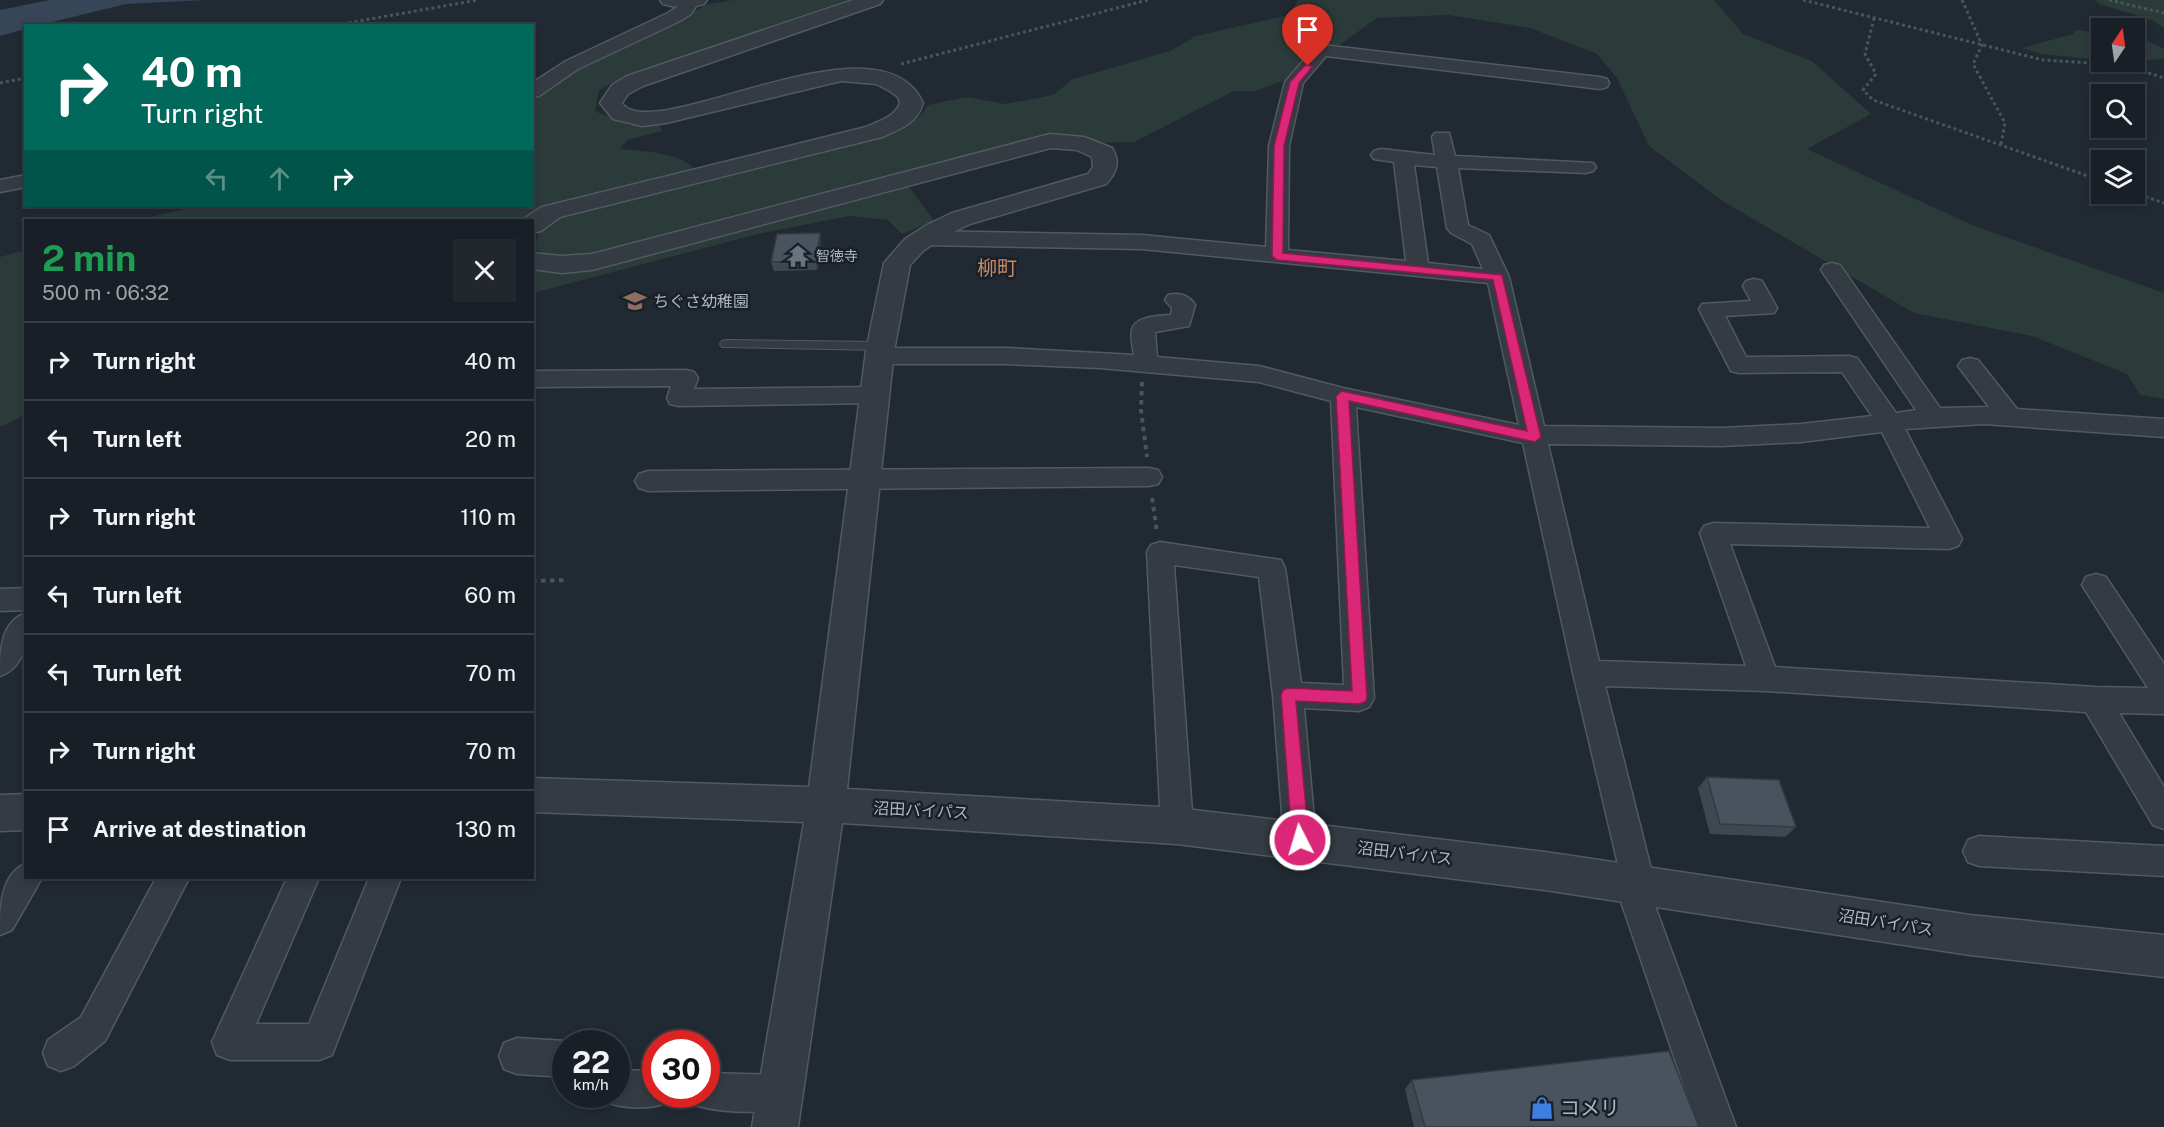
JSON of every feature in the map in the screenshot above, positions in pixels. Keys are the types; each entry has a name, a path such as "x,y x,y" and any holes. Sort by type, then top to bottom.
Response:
{"street":[{"path":"670,0 694,1"},
{"path":"534,224 551,212 889,127 909,113 913,105 911,96 903,88 870,76 846,74 830,76 648,119 621,115 610,103 614,94 635,81 873,0"},
{"path":"534,91 572,65 674,17 694,1"},
{"path":"1277,256 1279,146 1294,82 1322,50 1600,83"},
{"path":"1550,59 1557,79"},
{"path":"1442,137 1458,228 1481,240 1498,277 1635,884 1717,1127"},
{"path":"534,261 559,265 592,262 1050,141 1080,142 1103,153 1106,163 1105,171 1097,179 992,208 955,222 923,238 903,254 897,263 880,351 826,805 777,1110 720,1094"},
{"path":"1381,155 1445,162 1586,167"},
{"path":"1403,158 1418,270"},
{"path":"0,186 24,181"},
{"path":"923,238 1142,242 1498,277"},
{"path":"1832,270 1933,417"},
{"path":"1754,286 1766,308 1710,309 1739,365 1849,364 1890,423 1949,539 1713,533 1765,679"},
{"path":"1146,364 1143,329 1149,324 1169,324 1181,321 1184,305 1176,300"},
{"path":"880,351 1146,364 1259,374 1342,396 1535,437 1557,435 1722,437 1801,433 1933,417 2010,416 2156,428 2164,448"},
{"path":"1970,366 2010,416"},
{"path":"534,380 686,378 679,398 875,395"},
{"path":"1288,695 1359,698 1342,396"},
{"path":"648,481 865,482 1149,477"},
{"path":"1176,826 1160,552 1271,568 1288,695 1300,840"},
{"path":"2096,585 2164,688"},
{"path":"0,600 24,599"},
{"path":"0,664 24,627"},
{"path":"1587,673 1765,679 2094,700 2164,701"},
{"path":"2094,700 2164,815"},
{"name":"沼田バイパス","path":"534,795 826,805 1176,826 1635,884 1970,935 2164,956"},
{"path":"0,813 24,812"},
{"path":"1979,851 2164,861"},
{"path":"0,919 25,879"},
{"path":"61,1053 93,1029 171,879"},
{"path":"303,879 230,1042 319,1042 385,879"},
{"path":"517,1056 552,1058"}],"lane":[{"path":"726,344 880,351"}],"path":[{"path":"342,24 478,0"},
{"path":"870,76 879,70 1148,0"},
{"path":"1803,0 2043,60 2124,65 2164,78"},
{"path":"1962,0 1982,45 1973,64 2005,123 2001,144"},
{"path":"2109,0 2164,13"},
{"path":"1874,18 1865,54 1876,74 1863,90 1873,100 2091,177"},
{"path":"0,83 24,78"},
{"path":"2145,197 2164,203"},
{"path":"1146,364 1138,400 1143,418 1160,552"},
{"path":"534,581 568,580"}],"shaded area":[{"path":"733,0 847,0 621,78 599,90 595,111 628,125 657,123 663,131 627,140 620,149 671,156 681,159 695,170 540,208 524,219 142,219 192,207 534,207 534,96 556,86 587,64 708,4"},
{"path":"1298,0 1714,0 1743,34 1812,61 1871,114 1807,149 1972,225 2164,293 2164,399 2140,395 2127,374 2032,336 1914,313 1724,202 1649,146 1617,78 1597,54 1530,28 1448,15 1377,18 1298,75 1256,91 1234,91 1134,142 1098,143 1084,139 592,256 555,258 535,250 538,234 561,217 885,136 910,124 928,105 966,97 1005,104 1053,95 1073,79 1170,51 1196,36 1288,15"},
{"path":"2095,0 2164,0 2164,28 2152,20 2099,4"},
{"path":"2076,30 2091,32 2091,59 2041,54 2022,48 2073,34"},
{"path":"2145,39 2164,49 2164,59 2145,60"},
{"path":"907,184 934,221 902,234 888,220 849,216 758,234 534,293 534,269 548,272 575,270"},
{"path":"24,250 24,415 0,427 0,257"}],"water":[{"path":"50,0 207,0 126,4 44,24 24,24 24,29 0,36 0,10"}],"building":[{"name":"智徳寺","path":"820,233 816,261 771,262 777,234"},
{"path":"1707,777 1779,780 1796,827 1720,824"},
{"name":"コメリ","path":"1669,1051 1699,1127 1425,1127 1412,1080"}],"place":[{"name":"智徳寺","path":"798,256"},
{"name":"ちぐさ幼稚園","path":"635,301"},
{"name":"コメリ","path":"1542,1108"}],"district":[{"name":"柳町","path":"997,268"}],"route":[{"path":"1300,840 1288,695 1359,698 1342,396 1535,437 1498,277 1277,256 1279,146 1294,82 1308,66"}]}
